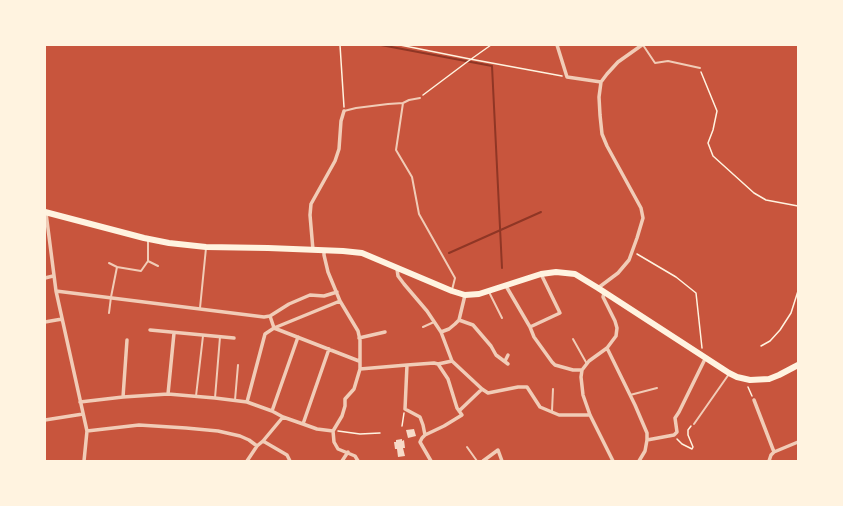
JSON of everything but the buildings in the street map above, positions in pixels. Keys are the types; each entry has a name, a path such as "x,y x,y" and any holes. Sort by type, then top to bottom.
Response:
{"main road":[{"path":"45,212 148,239 170,242 206,246 324,250 362,253 452,291 465,294 479,294 541,274 556,272 574,274 737,377 745,380 769,379 779,376 798,365"}],"street":[{"path":"557,45 567,77 601,82"},
{"path":"598,288 618,273 629,260 643,218 641,208 602,134 599,97 601,82 618,62 642,45"},
{"path":"313,250 310,215 311,204 335,160 339,149 341,121 344,111"},
{"path":"45,212 53,276 87,431 84,461"},
{"path":"324,250 328,272 336,292 358,331 360,369 354,389 345,399 345,406 342,416 334,431 334,442 338,449 355,456 358,461"},
{"path":"397,269 398,276 427,311 441,332 452,361 482,389 488,393 518,387 527,387 540,407 559,415 590,414"},
{"path":"530,327 560,313 541,274"},
{"path":"45,278 53,276"},
{"path":"506,286 530,327 534,337 552,362 555,365 573,370 582,370"},
{"path":"56,291 264,317 270,316 289,304 310,295 324,296 336,292"},
{"path":"604,293 603,297 617,328 616,336 607,348 587,364 582,370 581,377 583,395 590,414 612,461"},
{"path":"441,332 449,329 459,320 465,294"},
{"path":"247,402 265,334 274,328 340,301"},
{"path":"270,316 274,328"},
{"path":"45,322 62,319"},
{"path":"459,320 473,325 491,346 496,356 506,363 508,356"},
{"path":"274,328 359,361"},
{"path":"150,330 234,338"},
{"path":"359,338 385,332"},
{"path":"168,394 174,333"},
{"path":"272,411 298,337"},
{"path":"123,397 127,340"},
{"path":"607,348 647,433 645,451 639,461"},
{"path":"303,424 329,350"},
{"path":"647,440 674,435 677,432 675,418 704,356"},
{"path":"360,369 438,364 452,361"},
{"path":"125,362 131,362"},
{"path":"431,461 420,442 422,438 462,415 456,408 448,379 438,364"},
{"path":"407,365 404,409 420,417 425,435"},
{"path":"460,411 482,389"},
{"path":"80,402 168,394 235,400 247,402 272,411 283,417 318,429 334,431"},
{"path":"754,400 774,452"},
{"path":"45,420 84,414"},
{"path":"247,461 257,446 283,417"},
{"path":"87,431 139,425 186,428 218,431 240,436 257,446"},
{"path":"263,441 287,455 290,461"},
{"path":"769,461 774,452 798,442"},
{"path":"483,461 498,450 502,461"},
{"path":"342,461 348,452"}],"lane":[{"path":"642,45 655,63 668,61 700,68"},
{"path":"344,111 356,108 403,103 420,98"},
{"path":"403,103 396,150 412,177 419,214 455,278 452,291"},
{"path":"109,264 141,271 148,261 148,239"},
{"path":"200,308 206,246"},
{"path":"148,261 158,266"},
{"path":"109,313 117,266"},
{"path":"488,291 502,318"},
{"path":"423,327 434,322"},
{"path":"196,396 203,336"},
{"path":"214,398 220,337"},
{"path":"573,339 587,364"},
{"path":"430,358 430,364"},
{"path":"235,400 238,365"},
{"path":"694,424 729,373"},
{"path":"630,395 658,388"},
{"path":"552,412 553,389"},
{"path":"467,447 477,461"}],"path":[{"path":"340,45 344,111"},
{"path":"400,45 567,77"},
{"path":"420,98 470,59 491,45"},
{"path":"700,68 717,111 713,130 708,143 713,156 754,193 766,200 798,206"},
{"path":"632,251 676,277 696,293 704,356"},
{"path":"761,346 770,341 780,330 791,313 798,291"},
{"path":"745,380 754,400"},
{"path":"402,426 403,418"},
{"path":"674,435 682,444 692,449 693,447 688,435 688,430 690,426 694,424"},
{"path":"334,431 352,434 380,433"}],"waterway":[{"path":"381,45 492,66 502,268"},
{"path":"449,253 541,212"}]}
